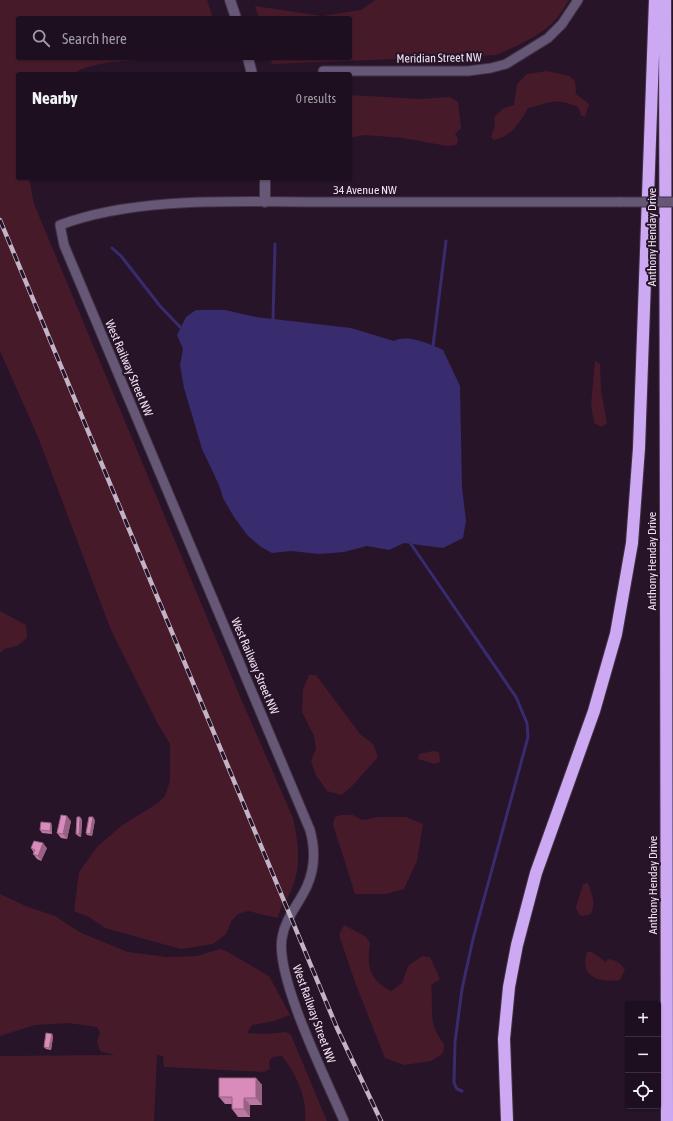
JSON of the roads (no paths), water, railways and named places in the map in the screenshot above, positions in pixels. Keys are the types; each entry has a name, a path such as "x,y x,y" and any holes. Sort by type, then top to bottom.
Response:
{"highway":[{"path":"507,1121 504,1039 509,987 517,945 536,873 594,711 616,634 632,543 639,432 655,0"},
{"name":"Anthony Henday Drive","path":"665,0 667,1121"}],"street":[{"path":"230,0 235,16"},
{"name":"Meridian Street NW","path":"322,71 468,71 491,68 506,64 548,38 562,24 578,0"},
{"path":"248,60 252,72"},
{"path":"265,180 265,202"},
{"name":"34 Avenue NW","path":"60,225 107,211 137,207 265,202 673,202"},
{"name":"West Railway Street NW","path":"60,225 64,245 310,830 314,850 312,872 307,887 290,914 285,927 282,939 283,961 288,983 301,1020 344,1121"}],"waterway":[{"path":"433,346 446,241"},
{"path":"273,319 275,244"},
{"path":"112,248 121,256 160,306 180,327"},
{"path":"411,544 516,697 527,723 528,737 473,939 462,989 455,1042 454,1083 457,1089 462,1091"}],"railway":[{"path":"0,220 337,1028 381,1121"}]}
